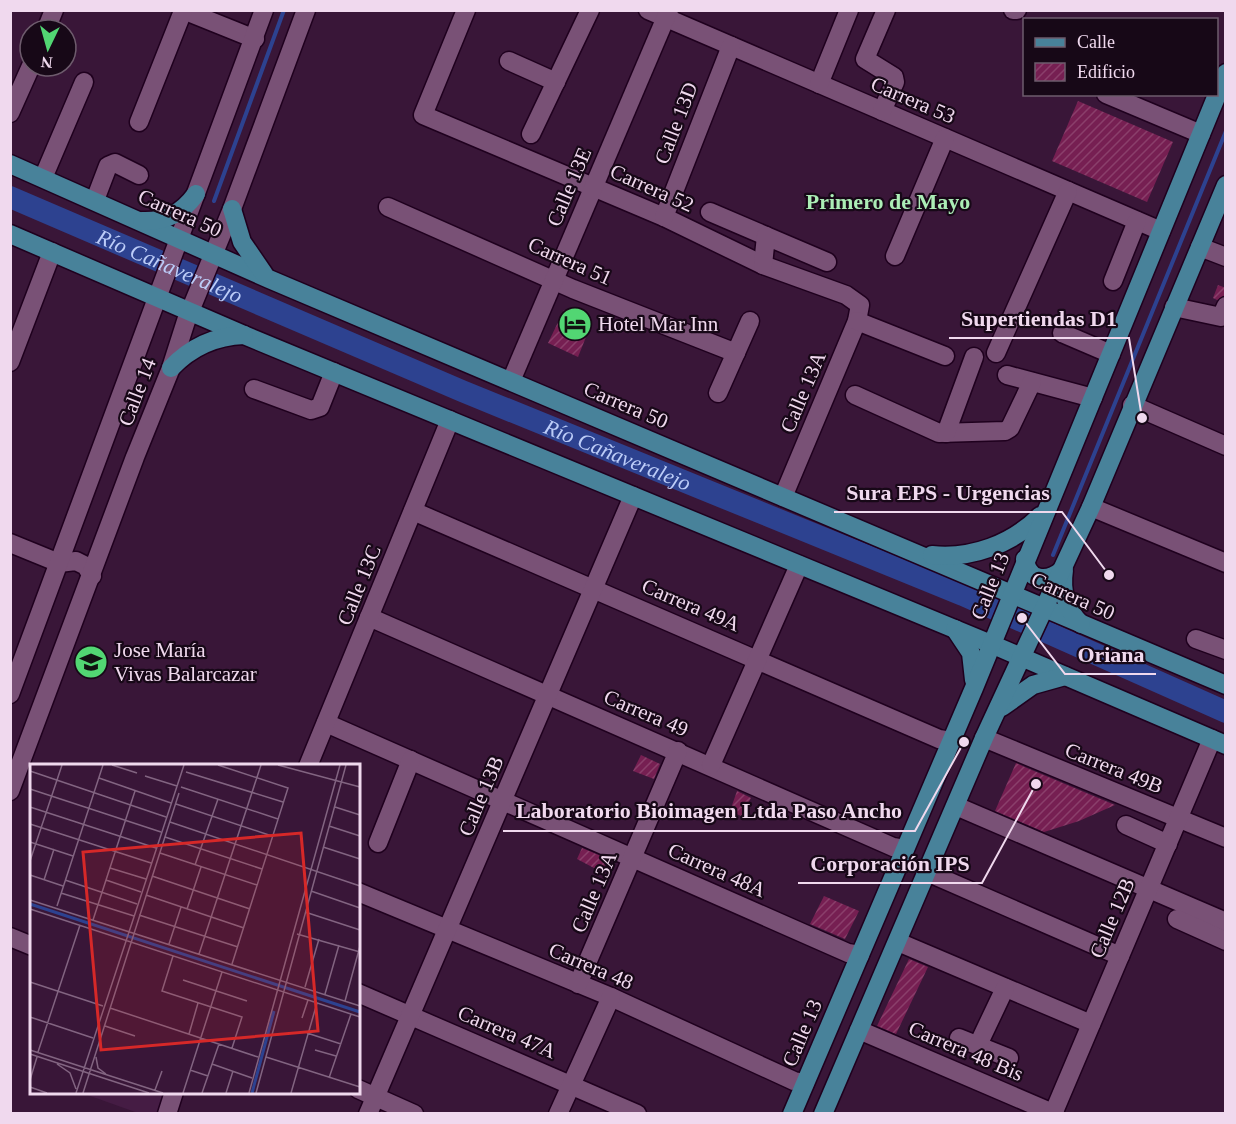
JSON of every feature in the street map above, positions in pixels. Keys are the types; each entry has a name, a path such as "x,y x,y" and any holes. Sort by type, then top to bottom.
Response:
{"main road":[{"name":"Calle 13","path":"1218,93 1226,74"},
{"name":"Calle 13","path":"792,1113 974,688 1217,96"},
{"name":"Carrera 50","path":"10,164 141,221 212,257 913,551 1042,612 1083,625 1226,686"},
{"path":"827,1112 859,1030 984,738 1091,507 1200,247 1221,210 1226,185"},
{"path":"141,221 153,221 171,216 188,205 196,194"},
{"path":"232,209 243,242 254,262 269,279"},
{"path":"10,234 160,295 244,335 799,565 955,629 993,639 1065,676 1219,742"},
{"path":"171,368 184,355 205,343 244,335"},
{"path":"913,551 952,555 990,548 1024,530 1044,513"},
{"path":"1026,559 1029,570 1038,578 1051,578 1063,567"},
{"path":"1063,567 1065,597 1070,610 1083,625"},
{"path":"955,629 966,643 973,659 974,688"},
{"path":"996,713 1027,688 1065,676"},
{"path":"871,929 898,942"}],"street":[{"name":"Calle 14","path":"12,684 160,295 264,10"},
{"name":"Calle 14","path":"10,791 306,10"},
{"name":"Carrera 52","path":"466,10 423,115 664,217 763,265 846,295 858,313 945,356"},
{"path":"531,134 590,10"},
{"name":"Carrera 53","path":"648,10 667,14 730,46 1161,231"},
{"path":"819,84 849,10"},
{"path":"882,111 895,82 894,77 866,59 886,10"},
{"path":"139,122 183,11 255,39"},
{"name":"Calle 13E","path":"511,381 667,14"},
{"name":"Calle 13D","path":"664,217 730,46"},
{"path":"509,61 556,82"},
{"path":"12,107 25,78"},
{"path":"43,178 84,82"},
{"path":"1111,96 1201,134"},
{"path":"895,256 945,138"},
{"path":"95,200 108,166 115,163 140,175"},
{"path":"996,353 1068,191"},
{"name":"Carrera 51","path":"388,207 554,280 736,353"},
{"path":"710,212 827,262"},
{"path":"1113,281 1137,221"},
{"path":"763,265 766,236"},
{"path":"1200,247 1226,257"},
{"path":"10,362 52,252"},
{"path":"1174,307 1221,317 1226,306"},
{"name":"Calle 13A","path":"783,496 858,313"},
{"path":"718,393 750,321"},
{"path":"1062,333 1111,354"},
{"path":"946,433 974,357"},
{"path":"254,389 311,410 320,407 334,372"},
{"path":"1007,375 1093,398"},
{"path":"855,395 939,433 1008,430 1032,382"},
{"path":"1132,405 1226,446"},
{"name":"Calle 13C","path":"308,764 450,420"},
{"name":"Calle 13B","path":"367,1100 412,1016 633,496"},
{"path":"1091,507 1226,563"},
{"name":"Carrera 49A","path":"413,511 758,658 939,739 951,741"},
{"path":"10,543 59,563 76,561 86,566 92,576"},
{"path":"711,765 799,565"},
{"name":"Carrera 49","path":"369,617 711,765 893,847 905,849"},
{"path":"1196,639 1226,650"},
{"name":"Carrera 48A","path":"326,723 848,953 860,955"},
{"name":"Carrera 49B","path":"984,738 1226,838"},
{"name":"Calle 12B","path":"1054,1113 1178,819 1219,742"},
{"name":"Calle 13A","path":"578,984 678,751"},
{"path":"378,843 411,760"},
{"path":"956,806 1226,922"},
{"path":"1126,825 1168,844"},
{"path":"927,872 1120,956"},
{"name":"Carrera 48","path":"360,893 611,997 794,1081 805,1083"},
{"path":"1177,919 1226,941"},
{"path":"10,937 30,945"},
{"path":"898,942 1091,1024"},
{"path":"978,1045 1005,988"},
{"name":"Carrera 47A","path":"360,994 637,1113"},
{"path":"558,1113 611,997"},
{"name":"Carrera 48 Bis","path":"859,1030 1054,1113"},
{"path":"959,1038 1009,1058"},
{"path":"166,1113 173,1094"},
{"path":"367,1100 414,1113"}],"shaded area":[{"path":"85,1094 174,1094 167,1114 138,1113"}],"building":[{"path":"1078,101 1173,142 1147,202 1052,161"},
{"path":"1218,285 1226,288 1226,295 1217,300 1213,298"},
{"path":"564,310 592,322 578,357 548,343"},
{"path":"641,755 660,764 654,779 633,771"},
{"path":"1016,763 1115,805 1079,821 1044,832 995,811"},
{"path":"737,791 751,798 741,816 730,811"},
{"path":"582,848 606,858 604,868 594,868 577,859"},
{"path":"824,896 859,911 845,939 810,924"},
{"path":"909,959 928,967 896,1034 877,1026"}],"waterway":[{"path":"214,201 284,10"},
{"path":"1053,555 1226,131"},
{"name":"Río Cañaveralejo","path":"10,197 462,391 963,595 1226,712"}],"place":[{"name":"Hotel Mar Inn","path":"575,324"},
{"name":"Supertiendas D1","path":"1142,418"},
{"name":"Sura EPS - Urgencias","path":"1109,575"},
{"name":"Oriana","path":"1022,618"},
{"name":"Jose María Vivas Balarcazar","path":"91,662"},
{"name":"Laboratorio Bioimagen Ltda Paso Ancho","path":"964,742"},
{"name":"Corporación IPS","path":"1036,784"}],"district":[{"name":"Primero de Mayo","path":"888,201"}]}
